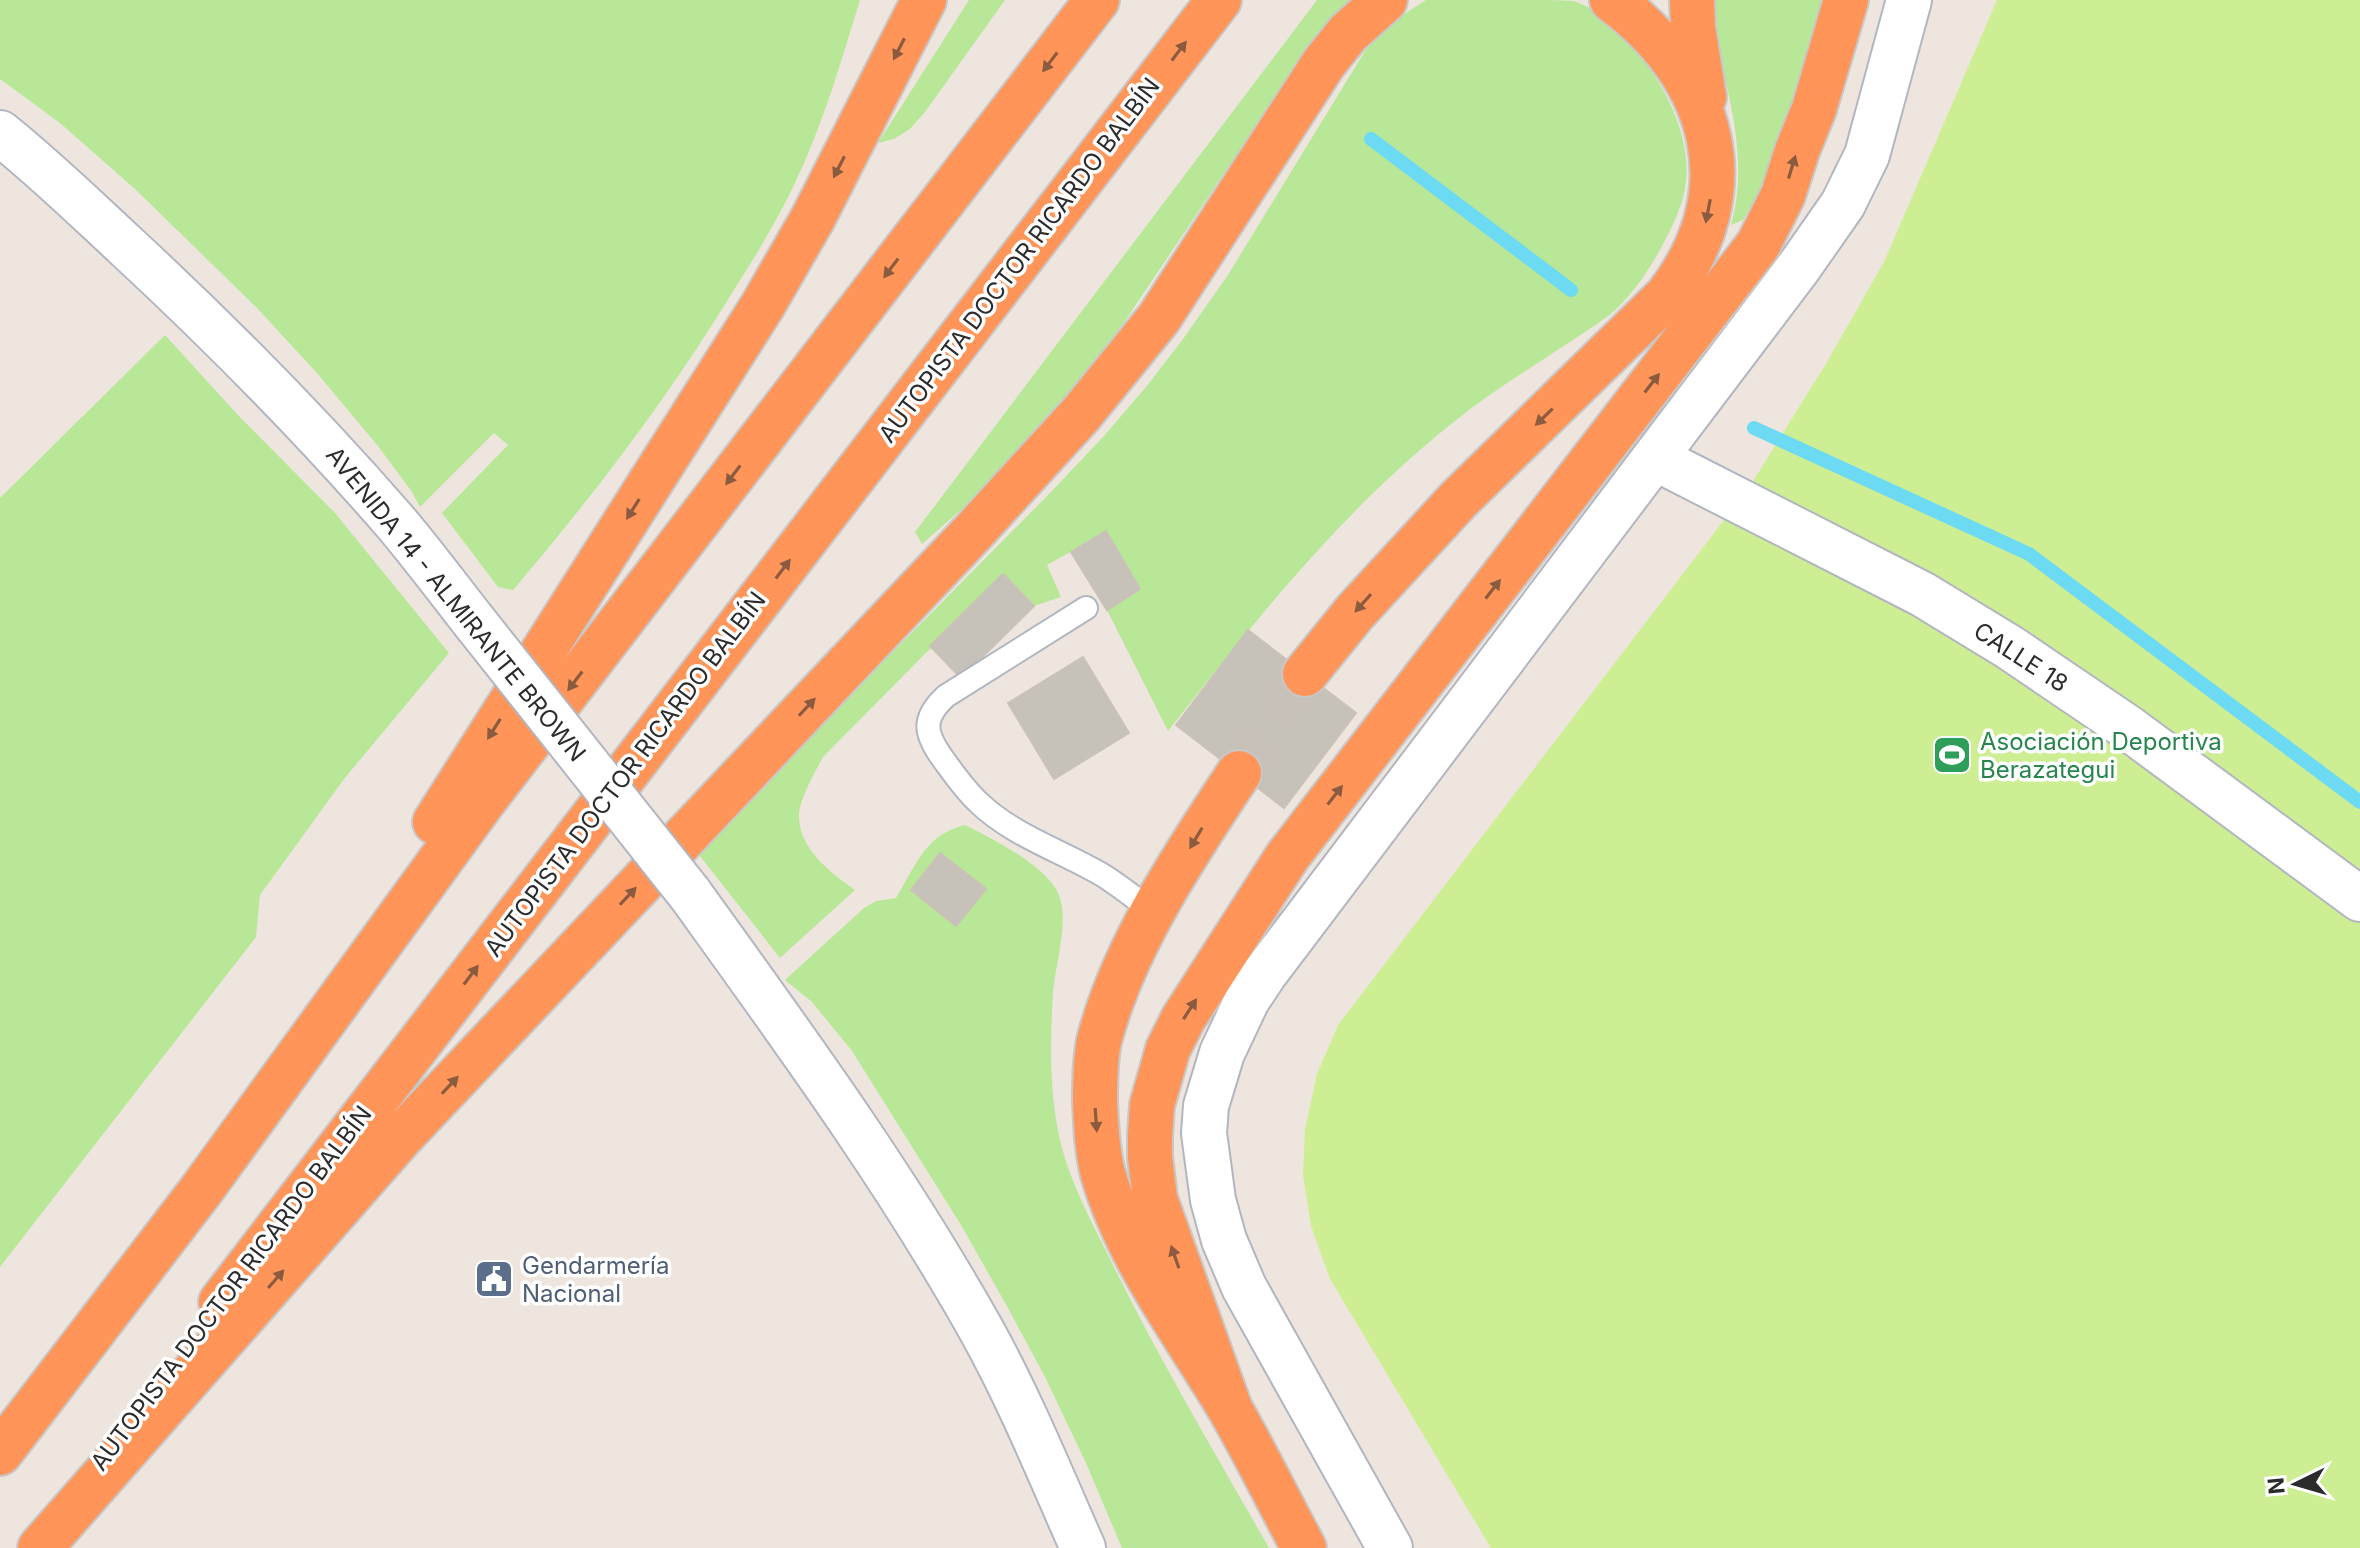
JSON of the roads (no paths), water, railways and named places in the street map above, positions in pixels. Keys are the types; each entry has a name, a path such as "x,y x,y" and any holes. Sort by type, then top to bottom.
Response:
{"highway":[{"path":"202,1189 763,305 813,218 924,0"},
{"path":"0,1453 202,1189 482,803 1097,0"},
{"name":"AUTOPISTA DOCTOR RICARDO BALBÍN","path":"32,1548 1219,0"},
{"path":"40,1548 400,1138 965,541 1081,414 1159,318 1324,63 1348,33 1385,0"},
{"path":"1612,0 1640,23 1673,61 1703,115 1711,147"},
{"path":"1305,674 1355,612 1458,500 1667,296 1685,273 1709,217 1713,183 1692,0"},
{"path":"1230,1409 1155,1199 1150,1157 1151,1120 1168,1049 1183,1019 1287,857 1758,245 1783,195 1814,109 1846,0"},
{"path":"1239,773 1197,836 1153,912 1122,975 1099,1043 1095,1075 1098,1143 1103,1172 1132,1246 1230,1409 1304,1548"}],"street":[{"path":"1390,1548 1244,1287 1224,1240 1213,1200 1204,1133 1206,1106 1222,1053 1247,1000 1265,973 1799,267 1843,204 1871,144 1909,0"},
{"name":"AVENIDA 14 - ALMIRANTE BROWN","path":"0,133 178,294 326,445 399,527 690,894 895,1185 948,1273 984,1336 1032,1433 1083,1548"},
{"name":"CALLE 18","path":"1655,458 1922,594 2009,647 2127,727 2360,899"}],"lane":[{"path":"1086,608 946,696 936,706 927,728 932,743 979,804 1027,837 1115,883 1153,912"}],"waterway":[{"path":"1371,139 1571,290"},
{"path":"1754,428 2029,554 2360,802"}],"tunnel":[{"path":"1239,773 1305,674"}],"place":[{"name":"Asociación Deportiva Berazategui","path":"1952,755"},
{"name":"Gendarmería Nacional","path":"494,1279"}]}
